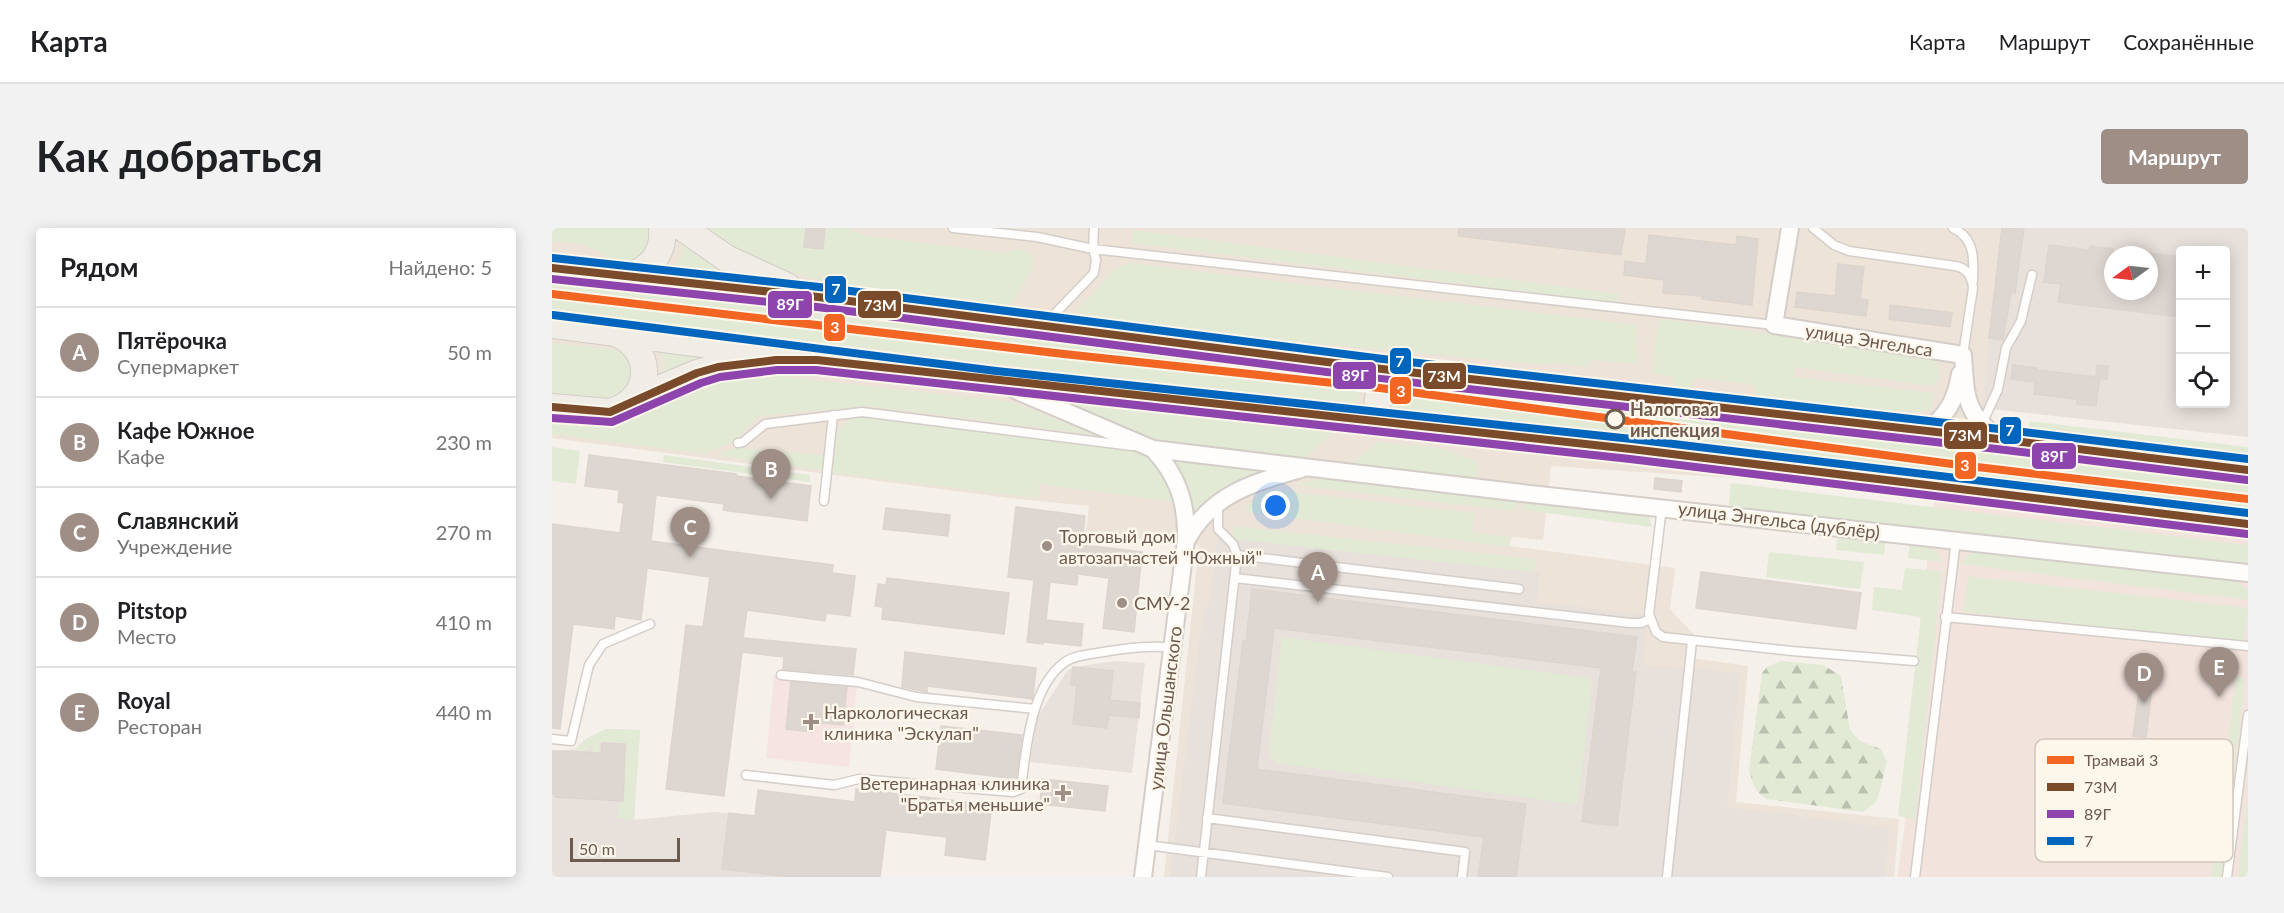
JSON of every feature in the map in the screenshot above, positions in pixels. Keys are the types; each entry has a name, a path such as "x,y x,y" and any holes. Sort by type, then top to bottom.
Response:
{"main road":[{"path":"620,276 637,273 651,263 660,249 662,228"},
{"path":"683,228 726,258 768,279 818,297"},
{"path":"552,268 818,297 1382,369 1925,431 1990,432 2248,470"},
{"path":"552,325 995,381 1631,449 2248,524"},
{"path":"613,332 635,345 643,361 642,386 633,400"},
{"path":"552,407 610,412 619,410 633,400 697,373 718,367 776,360 817,360"},
{"path":"1375,421 1382,369"}],"street":[{"path":"1774,325 1790,228"},
{"name":"улица Энгельса","path":"1774,325 1963,355"},
{"path":"1963,355 1969,405 1974,416 1990,432"},
{"path":"1925,431 1938,422 1956,396 1963,355"},
{"path":"995,381 1153,449"},
{"name":"улица Энгельса (дублёр)","path":"1153,449 2248,573"},
{"name":"улица Ольшанского","path":"1143,877 1173,648 1187,518 1181,489 1169,468 1153,449"},
{"path":"1186,540 1197,521 1218,502 1251,485 1310,467"}],"lane":[{"path":"953,228 1036,237 1093,249 1774,325"},
{"path":"1042,327 1094,273 1096,260 1093,249 1094,228"},
{"path":"1813,228 1834,245 1849,251 1961,267 1970,275 1973,288"},
{"path":"1953,228 1968,238 1974,264"},
{"path":"1963,355 1973,288 1974,264 1974,245 1968,228"},
{"path":"1990,432 2006,348 2021,321 2032,275"},
{"path":"738,443 743,442 765,424 862,412 1153,449"},
{"path":"824,501 833,415"},
{"path":"1201,877 1238,555 1234,546 1218,529 1218,502"},
{"path":"1662,507 1659,545 1649,603 1650,618 1656,632 1663,637 1914,661"},
{"path":"1915,877 1956,540"},
{"path":"1238,555 1519,589"},
{"path":"1235,578 1630,623 1650,618"},
{"path":"1945,617 2248,646"},
{"path":"552,739 571,741 589,665 603,644 650,624"},
{"path":"1667,877 1692,641"},
{"path":"746,775 834,785 859,779 1013,792 1021,789 1031,718 1045,686 1063,663 1076,657 1144,647 1173,648"},
{"path":"781,675 858,682 916,697 1035,709"},
{"path":"2233,831 2248,715"},
{"path":"1207,818 1466,852 1462,877"},
{"path":"1147,845 1388,877"},
{"path":"2227,877 2229,862"}],"shaded area":[{"path":"552,228 2002,228 1980,437 2248,470 2248,539 1747,479 1551,466 1543,540 1512,537 1510,546 1675,568 1670,609 1694,635 1692,658 1748,666 1736,802 1899,819 1894,877 1164,877 1199,546 1086,533 1089,506 1009,498 552,438"},
{"path":"2002,228 2248,228 2248,437 1982,408"},
{"path":"1934,501 2248,539 2248,877 1897,877 1916,750 1906,748"},
{"path":"1218,537 1540,573 1536,602 1647,615 1643,665 1740,673 1727,807 1889,828 1886,877 1170,877 1203,613 1210,600"},
{"path":"1116,661 1145,663 1132,773 1030,762 1037,718 1067,671 1073,667"},
{"name":"Наркологическая клиника \"Эскулап\"","path":"774,675 857,685 849,767 766,758"},
{"path":"606,729 640,730 634,820 713,812 729,813 722,869 791,877 552,877 552,751 576,749 584,740"}],"green space":[{"path":"552,228 651,228 653,237 644,257 618,263 585,245 552,241"},
{"path":"709,228 852,228 862,235 1006,253 1015,249 1030,252 1034,259 1033,268 1014,301 1006,305 880,291 805,276 769,264 737,249"},
{"path":"1133,230 1619,294 1617,303 1132,243"},
{"path":"683,239 747,280 672,268 681,256"},
{"path":"1129,263 1638,325 1636,339 1638,364 1591,360 1587,367 1553,363 1544,365 1225,335 1080,317 1078,311 1080,307 1115,268"},
{"path":"552,282 1350,378 1358,385 1360,394 1358,401 1345,406 552,310"},
{"path":"1659,319 1937,360 1940,377 1934,386 1794,367 1795,377 1933,393 1931,408 1923,412 1899,412 1759,397 1752,384 1693,378 1691,393 1672,391 1674,377 1652,374"},
{"path":"552,343 614,349 623,352 630,358 633,385 611,400 552,393"},
{"path":"656,347 732,356 664,378 665,363"},
{"path":"748,373 1014,402 1096,435 868,406 759,416 734,441 705,454 552,434 552,418 602,424 615,423 664,395 704,377"},
{"path":"1401,384 1703,411 2248,476 2248,518 1397,412 1390,406 1390,392"},
{"path":"1062,403 1334,433 1303,460 1167,443"},
{"path":"864,415 1116,444 1142,452 1153,459 1182,503 1040,484 1038,498 831,473 836,436 845,423"},
{"path":"2029,421 2248,447 2248,454 2240,464 2028,438"},
{"path":"1379,442 1440,448 1478,462 1476,482 1348,466"},
{"path":"552,447 580,451 576,484 552,481"},
{"path":"738,447 826,455 824,470 758,463 717,454"},
{"path":"664,455 810,475 810,482 663,462"},
{"path":"1169,456 1279,469 1223,491 1194,511 1185,482"},
{"path":"1336,474 1517,495 1515,511 1294,485"},
{"path":"1731,483 2248,545 2248,570 1728,512"},
{"path":"1275,490 1475,513 1472,532 1511,537 1510,547 1248,512 1247,507 1257,495"},
{"path":"1525,495 1647,508 1652,527 1524,510"},
{"path":"1234,526 1535,559 1534,572 1232,539"},
{"path":"1838,532 1886,538 1884,555 1836,550"},
{"path":"1910,542 1934,549 1942,562 1908,558"},
{"path":"1980,548 2231,579 2248,591 2248,600 1961,564 1972,551"},
{"path":"1769,552 1864,562 1860,589 1766,577"},
{"path":"1905,568 1942,571 1915,819 1898,816 1921,617 1872,610 1874,587 1902,590"},
{"path":"1968,576 2248,608 2244,642 1963,612"},
{"path":"1282,637 1589,678 1592,685 1578,802 1572,804 1277,763 1271,757 1269,749"},
{"path":"1780,661 1823,665 1841,676 1850,730 1860,741 1881,749 1887,762 1878,797 1875,803 1863,812 1767,799 1755,787 1749,769 1762,673 1767,667"},
{"path":"2236,676 2243,678 2245,683 2233,775 2233,739 2228,739"},
{"path":"606,729 640,730 633,820 617,818 619,802 624,802 626,743 600,742 598,796 592,795 593,745 588,745 586,751 576,749 584,740"},
{"path":"2248,801 2248,877 2238,877 2246,804"},
{"path":"2213,862 2224,862 2222,877 2211,877"}],"building":[{"path":"806,228 825,228 823,249 804,247"},
{"path":"1459,228 1619,228 1625,230 1621,255 1458,236"},
{"path":"2002,228 2024,228 2015,293 2011,292 2003,340 1989,338"},
{"path":"1649,235 1736,245 1737,236 1758,239 1752,305 1702,299 1702,296 1663,293 1664,280 1624,275 1625,261 1646,264"},
{"path":"2049,245 2089,250 2090,246 2104,248 2104,300 2158,300 2158,254 2176,257 2176,316 2058,302 2061,284 2044,282"},
{"path":"1838,264 1864,267 1860,299 1868,300 1866,316 1795,307 1797,292 1835,296"},
{"path":"1890,305 1952,313 1950,327 1889,319"},
{"path":"2013,365 2096,377 2097,365 2108,366 2107,379 2100,378 2096,406 2077,404 2077,399 2034,394 2035,382 2011,379"},
{"path":"589,455 811,486 807,521 723,510 724,504 656,495 651,541 833,565 832,573 855,576 850,616 826,613 825,621 747,610 743,638 856,649 853,675 783,669 784,657 742,652 724,796 666,789 686,625 703,627 710,577 647,568 641,620 615,616 614,629 573,624 560,729 552,728 552,524 620,533 624,503 618,502 619,490 585,486"},
{"path":"1655,478 1682,481 1681,492 1654,489"},
{"path":"1016,507 1085,516 1082,545 1142,552 1134,632 1103,628 1109,578 1078,574 1077,585 1050,582 1046,620 1083,624 1081,646 1027,642 1034,580 1008,577"},
{"path":"886,508 950,515 948,536 883,529"},
{"path":"1701,572 1861,593 1856,629 1696,608"},
{"path":"887,578 1009,593 1004,634 882,619 883,607 875,606 878,584 886,585"},
{"path":"1252,589 1637,637 1632,672 1636,672 1617,826 1582,822 1601,668 1274,628 1257,769 1526,804 1516,877 1478,877 1484,837 1223,803 1243,641 1246,641"},
{"path":"905,652 1036,668 1032,699 927,686 927,692 902,687"},
{"path":"1073,667 1113,671 1110,700 1140,703 1139,718 1109,715 1107,728 1073,724 1077,685 1071,685"},
{"path":"2142,668 2154,670 2146,738 2133,736"},
{"path":"791,682 847,687 843,725 814,722 813,732 786,729"},
{"path":"941,726 1022,735 1016,779 936,769"},
{"path":"602,743 625,744 623,801 555,797 556,794 552,794 552,751 601,753"},
{"path":"1042,779 1108,786 1105,811 1040,804"},
{"path":"856,789 992,805 985,860 945,855 947,837 886,830 880,877 791,877 722,869 729,813 755,816 758,790 855,802"}],"tram line":[{"name":"3","path":"552,294 1064,354 1380,388 1952,464 2248,499"}],"transit line":[{"name":"7","path":"553,258 819,287 1383,359 2248,459"},
{"name":"73М","path":"552,268 818,297 1382,369 1998,439 2248,470"},
{"name":"89Г","path":"552,279 817,307 1381,379 1997,449 2247,480"},
{"name":"7","path":"553,315 996,371 1632,439 2248,513"},
{"name":"73М","path":"552,407 610,412 697,373 718,367 776,360 817,360 1631,449 2248,524"},
{"name":"89Г","path":"552,418 612,422 720,377 777,370 816,370 1630,459 2247,534"}],"place":[{"name":"Налоговая инспекция","path":"1615,419"},
{"name":"Кафе Южное","path":"771,499"},
{"name":"Торговый дом автозапчастей \"Южный\"","path":"1047,546"},
{"name":"Славянский","path":"690,557"},
{"name":"Пятёрочка","path":"1318,602"},
{"name":"СМУ-2","path":"1122,603"},
{"name":"Royal","path":"2219,697"},
{"name":"Pitstop","path":"2144,703"},
{"name":"Наркологическая клиника \"Эскулап\"","path":"811,722"},
{"name":"Ветеринарная клиника \"Братья меньшие\"","path":"1063,793"}]}
